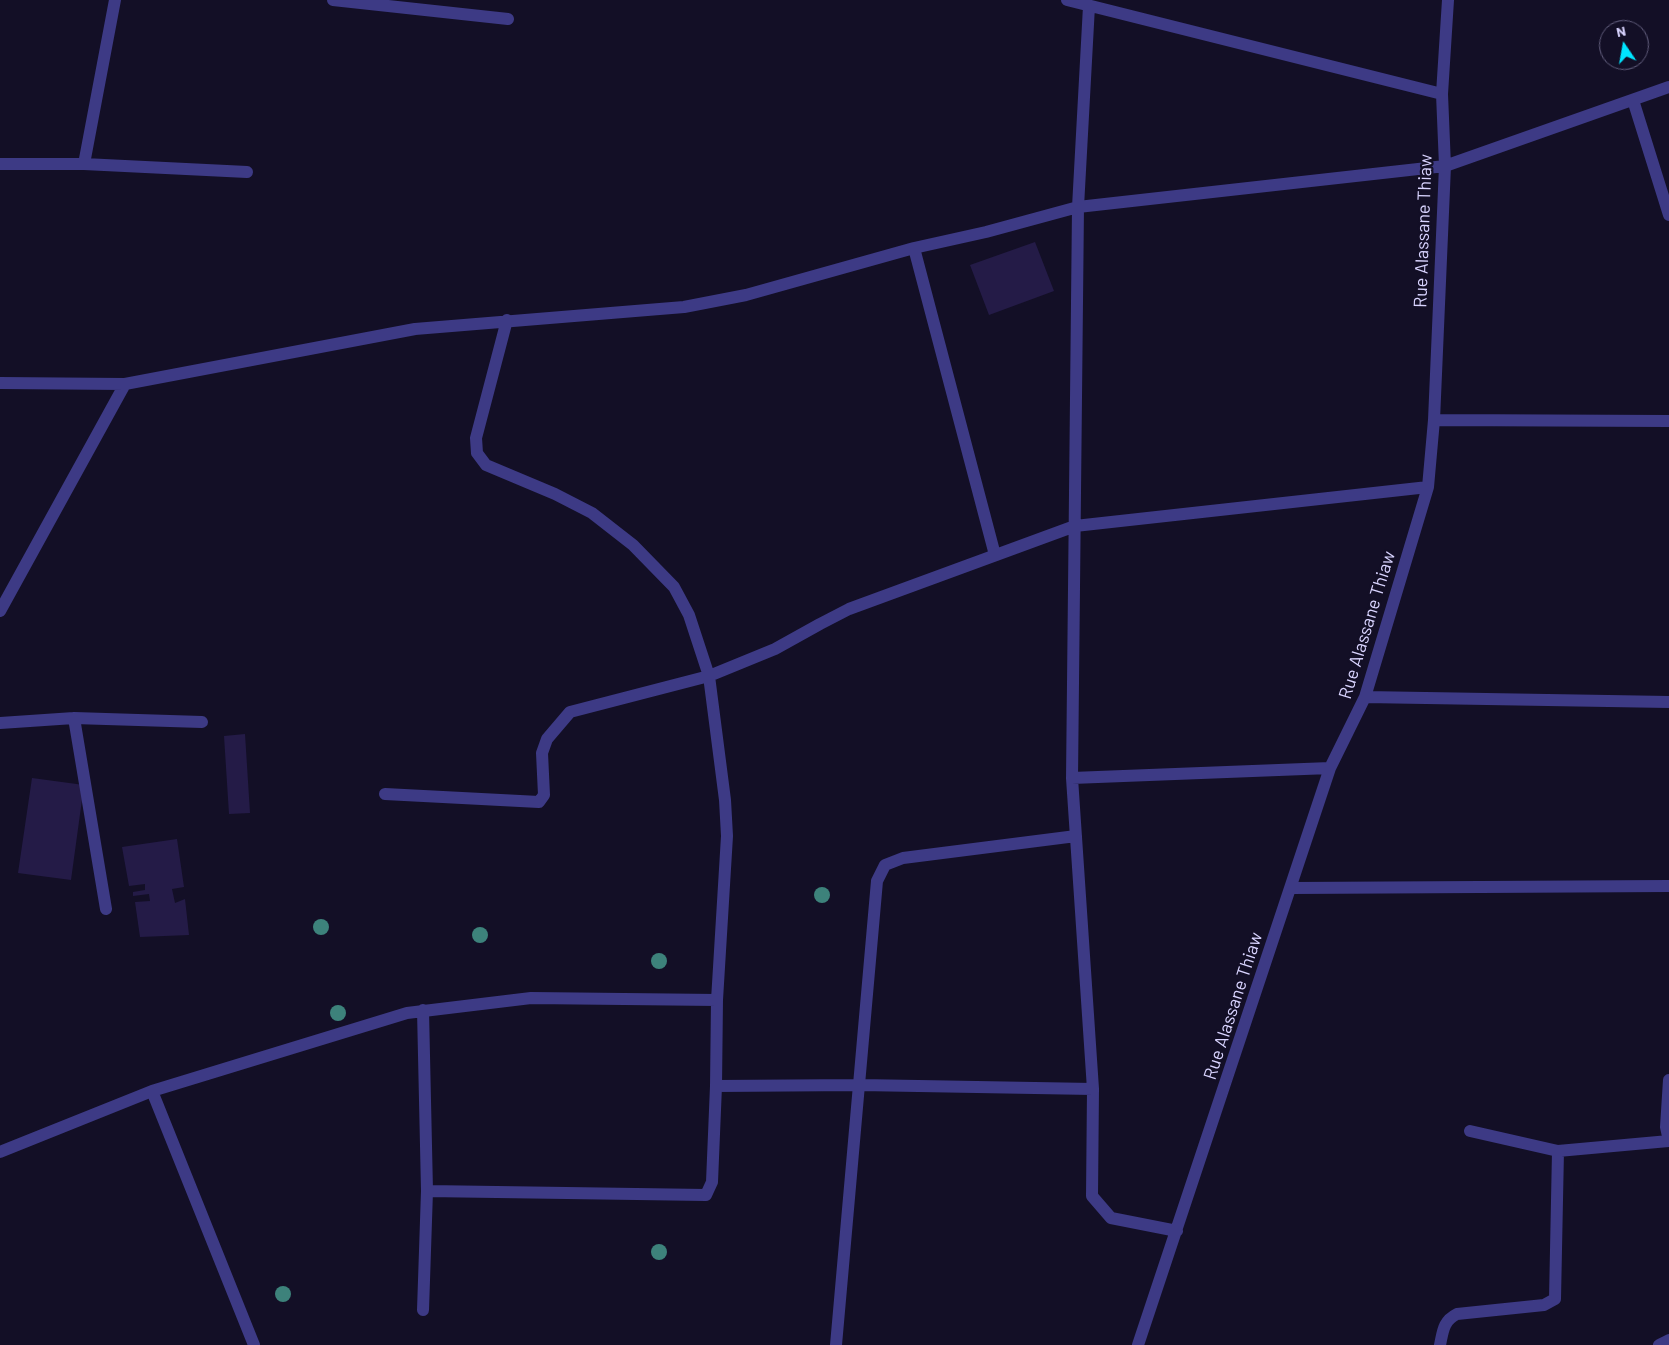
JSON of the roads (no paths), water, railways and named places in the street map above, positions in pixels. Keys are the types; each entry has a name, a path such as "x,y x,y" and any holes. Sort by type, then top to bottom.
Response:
{"street":[{"path":"84,164 114,0"},
{"path":"333,0 508,19"},
{"path":"1068,0 1442,94"},
{"name":"Rue Alassane Thiaw","path":"1138,1345 1330,768 1365,697 1428,487 1434,420 1444,166 1442,94 1448,0"},
{"path":"1090,6 1078,206 1072,778 1093,1089 1092,1196 1111,1218 1177,1231"},
{"path":"0,383 125,384 415,328 684,308 746,295 914,248 986,232 1078,206 1444,166 1669,87"},
{"path":"1633,100 1669,215"},
{"path":"0,164 84,164 247,172"},
{"path":"914,248 995,555"},
{"path":"427,1190 706,1195 712,1182 717,1000 727,836 726,800 709,676 689,615 674,587 633,545 592,513 556,494 486,465 477,453 476,438 508,320"},
{"path":"0,611 125,384"},
{"path":"1434,420 1669,421"},
{"path":"385,794 539,802 544,795 542,753 547,739 570,712 709,676 775,649 850,609 1075,526 1428,487"},
{"path":"1365,697 1669,702"},
{"path":"74,718 106,910"},
{"path":"0,723 74,718 202,722"},
{"path":"1072,778 1330,768"},
{"path":"836,1345 877,881 885,865 903,858 1076,836"},
{"path":"1291,888 1669,886"},
{"path":"0,1152 152,1091 407,1013 531,998 717,1000"},
{"path":"423,1010 427,1190 423,1310"},
{"path":"1470,1131 1558,1151 1669,1141 1669,1080"},
{"path":"716,1086 860,1085 1093,1089"},
{"path":"152,1091 254,1345"},
{"path":"1440,1345 1445,1325 1449,1318 1457,1314 1544,1305 1555,1300 1558,1151"},
{"path":"1659,1345 1669,1340"}]}
